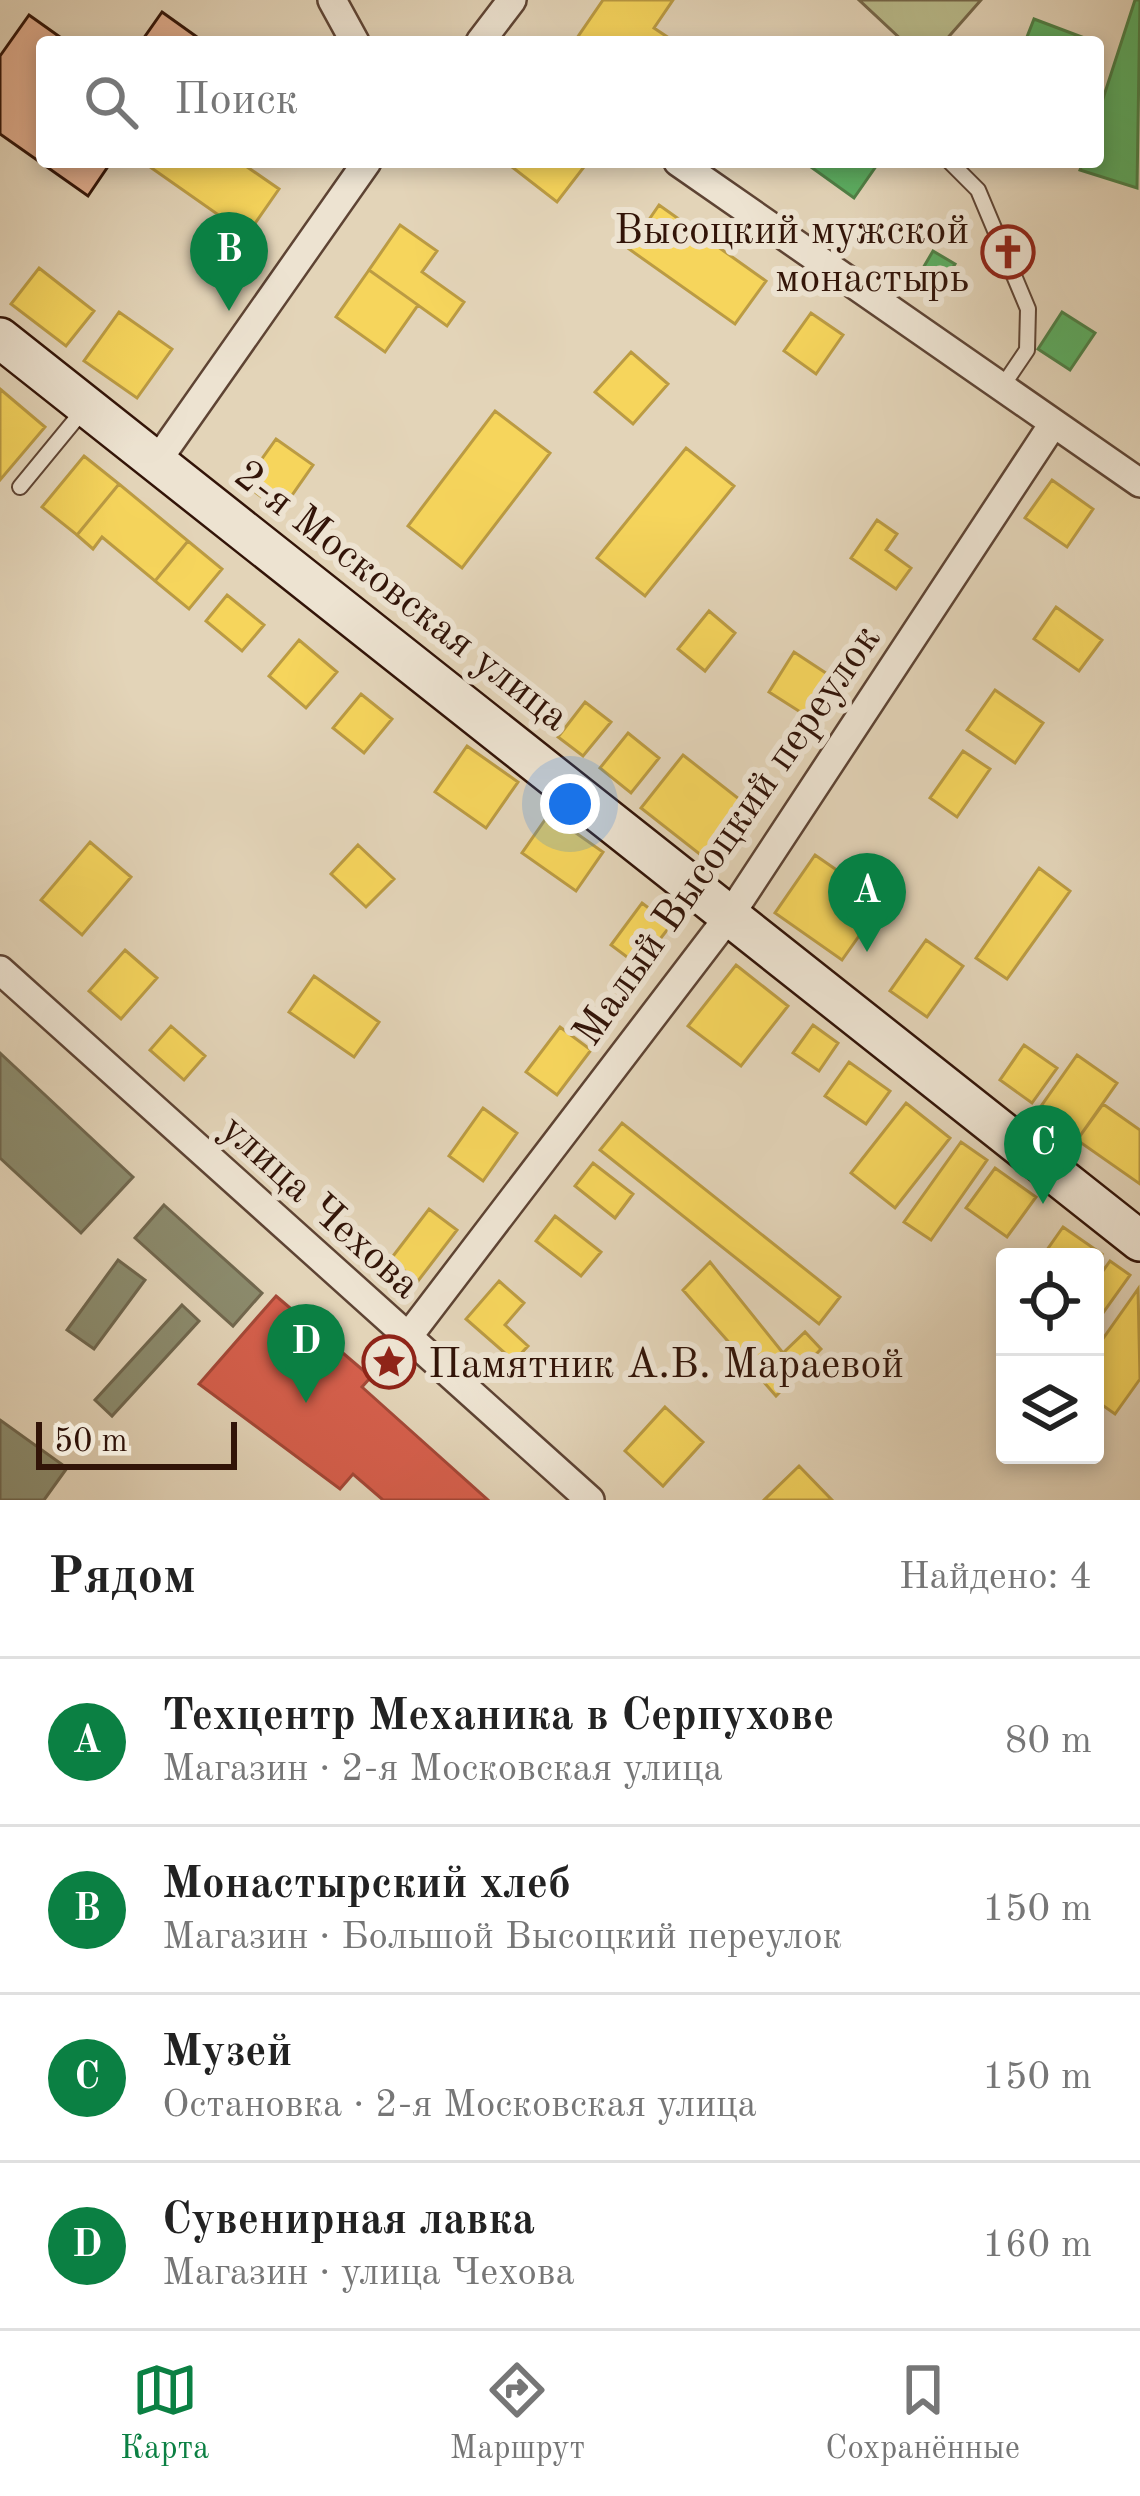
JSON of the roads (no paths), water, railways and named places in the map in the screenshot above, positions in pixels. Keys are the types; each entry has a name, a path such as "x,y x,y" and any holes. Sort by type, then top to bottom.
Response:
{"street":[{"path":"332,0 352,36"},
{"path":"494,36 512,0"},
{"path":"157,461 363,168"},
{"path":"687,168 1140,483"},
{"name":"2-я Московская улица","path":"0,338 1140,1241"},
{"name":"Малый Высоцкий переулок","path":"407,1338 730,915 1053,424"},
{"name":"улица Чехова","path":"0,970 584,1498"}],"lane":[{"path":"956,168 978,190 1028,309 1027,350 1002,387"},
{"path":"20,488 88,406"}],"place":[{"name":"Высоцкий мужской монастырь","path":"1008,252"},
{"name":"Монастырский хлеб","path":"229,311"},
{"name":"Техцентр Механика в Серпухове","path":"867,952"},
{"name":"Музей","path":"1043,1204"},
{"name":"Памятник А.В. Мараевой","path":"389,1362"},
{"name":"Сувенирная лавка","path":"306,1403"}]}
